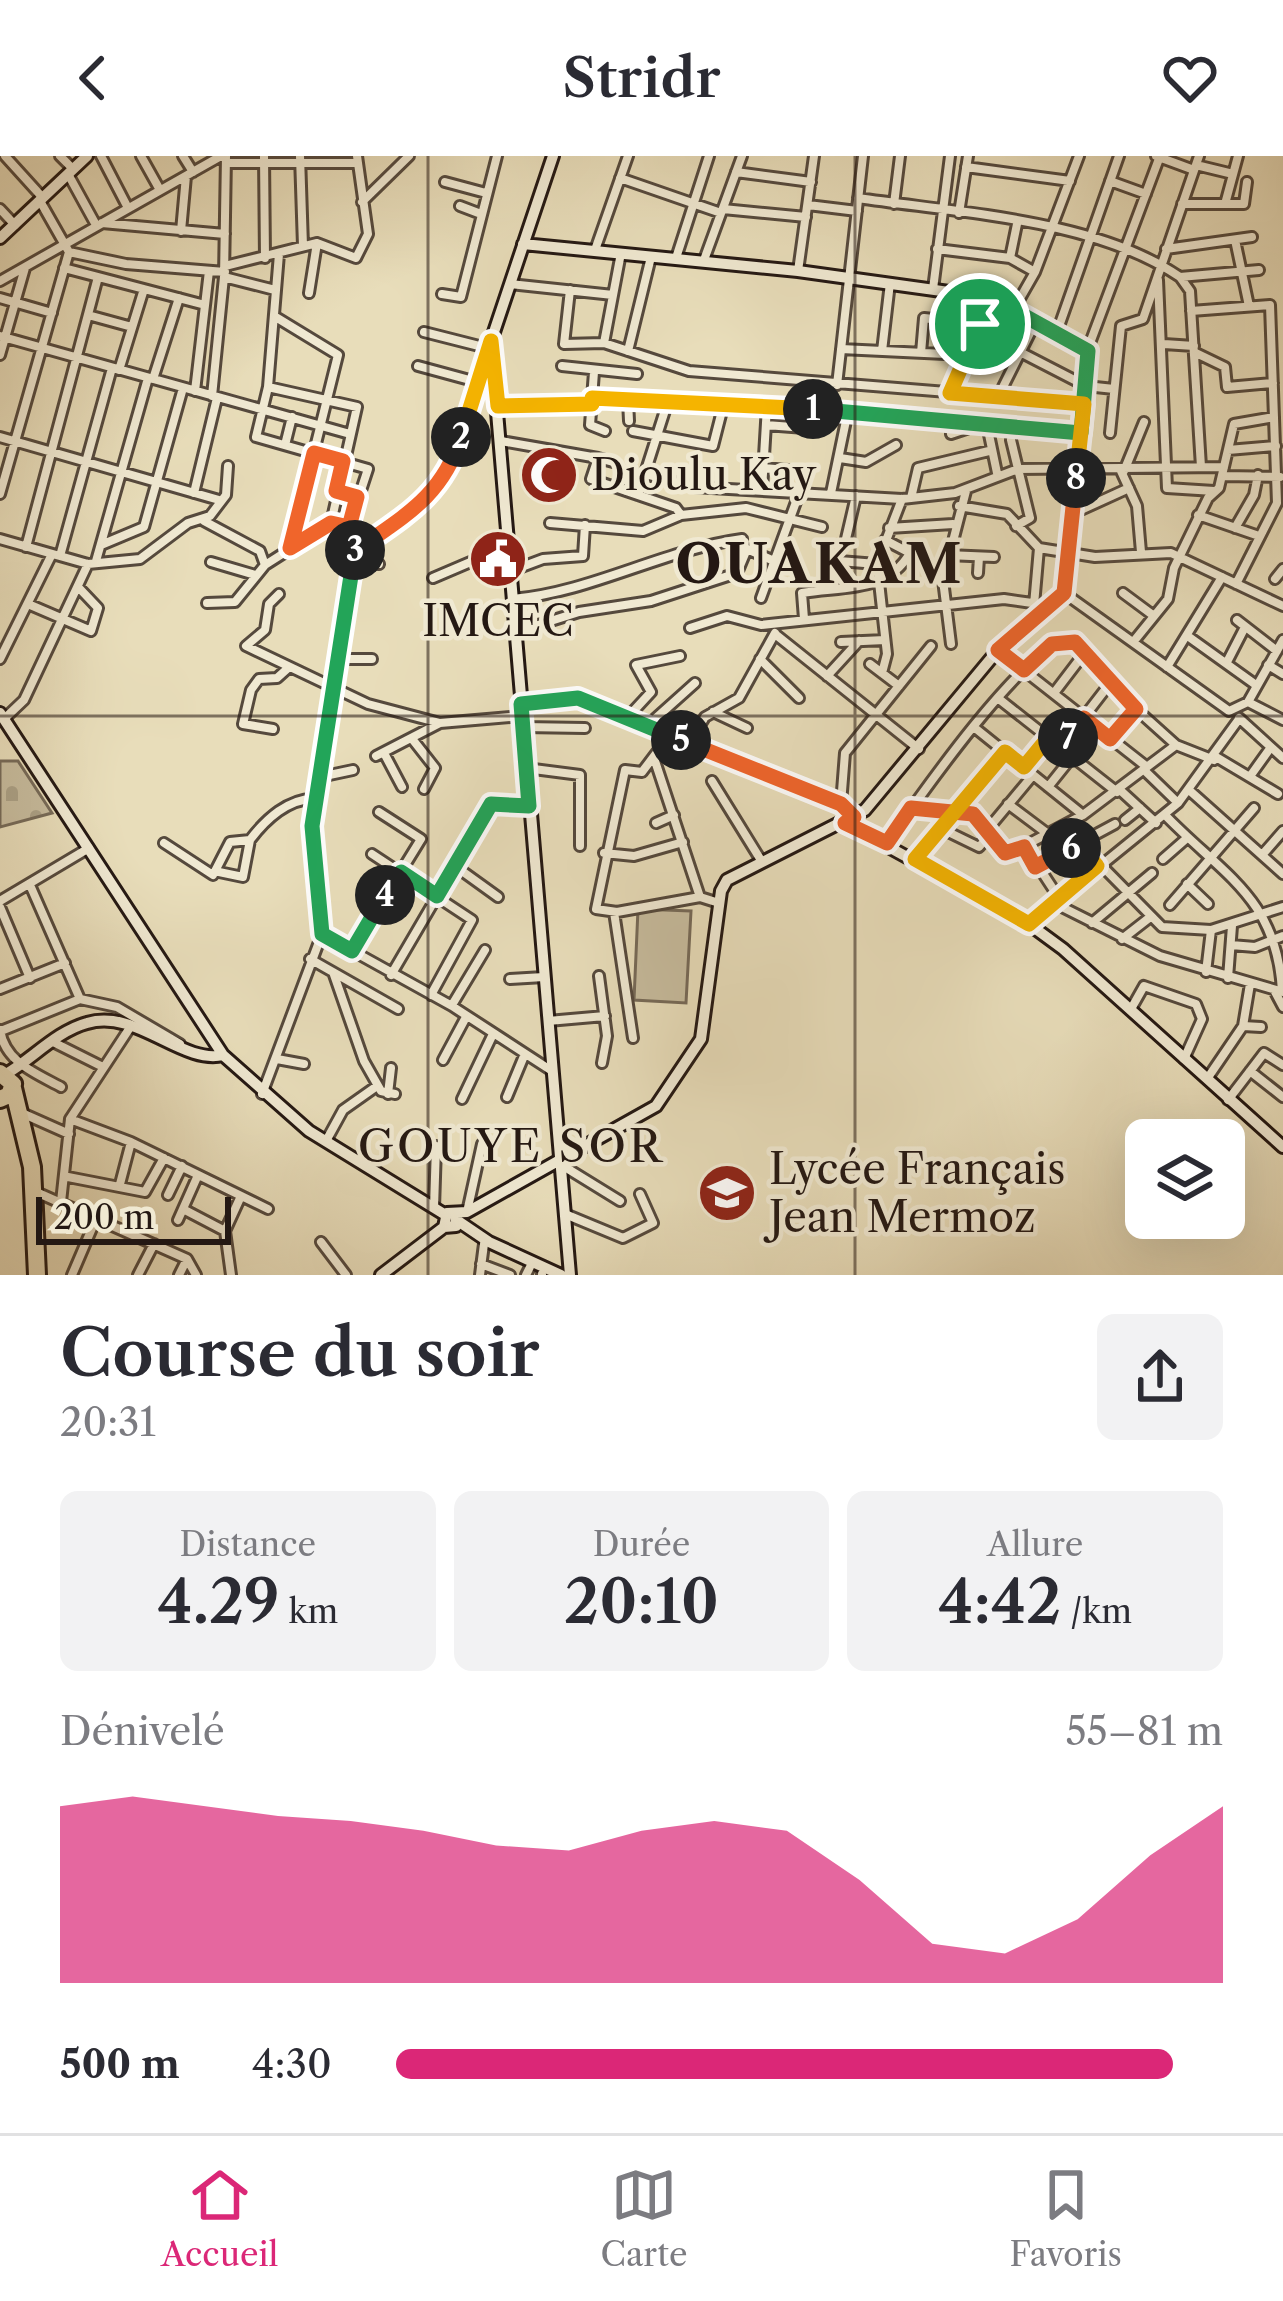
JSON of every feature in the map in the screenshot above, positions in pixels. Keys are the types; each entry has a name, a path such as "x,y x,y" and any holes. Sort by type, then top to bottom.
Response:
{"highway":[{"path":"6,1080 29,1148 33,1275"},
{"path":"6,1080 22,1145 33,1275"}],"street":[{"path":"0,494 66,247 42,199 5,156"},
{"path":"60,156 99,224"},
{"path":"0,238 87,156"},
{"path":"100,156 128,208"},
{"path":"141,156 160,190"},
{"path":"181,231 189,174 183,156"},
{"path":"362,202 390,181 409,156"},
{"path":"442,294 460,297 497,156"},
{"path":"353,555 435,492 449,473 553,156"},
{"path":"676,258 709,156"},
{"path":"704,260 742,156"},
{"path":"798,271 814,156"},
{"path":"837,386 862,156"},
{"path":"894,204 900,156"},
{"path":"932,289 950,156"},
{"path":"959,213 968,156"},
{"path":"1015,307 1036,272 1079,156"},
{"path":"1057,332 1119,156"},
{"path":"1064,593 1088,351 1158,156 1233,174"},
{"path":"1225,204 1238,156"},
{"path":"596,250 625,157"},
{"path":"0,281 224,158 357,160 368,234 356,258 317,243 225,271 209,271 66,247"},
{"path":"194,493 215,397 225,271 224,158"},
{"path":"301,159 303,246"},
{"path":"264,160 265,258"},
{"path":"1110,433 1121,326 1142,319 1197,164"},
{"path":"966,167 1070,181"},
{"path":"736,172 811,182"},
{"path":"620,178 722,211 806,218"},
{"path":"1110,181 1146,194"},
{"path":"445,182 486,194"},
{"path":"1182,204 1244,204 1247,182"},
{"path":"858,199 1054,226 1126,251 1180,277 1259,270"},
{"path":"460,206 481,214"},
{"path":"808,206 857,211"},
{"path":"0,209 14,225"},
{"path":"99,224 225,234"},
{"path":"1010,258 1017,224"},
{"path":"1166,250 1252,237"},
{"path":"1235,240 1249,306"},
{"path":"309,292 317,243"},
{"path":"523,244 704,260 992,298 1088,351"},
{"path":"937,249 1010,258 1036,272"},
{"path":"604,343 621,253"},
{"path":"262,1095 322,934 313,849 316,799 353,555 349,527 368,469 256,437 268,387 279,254"},
{"path":"628,351 651,255"},
{"path":"0,355 25,266"},
{"path":"64,268 205,305"},
{"path":"1159,268 1167,488 1215,491"},
{"path":"195,391 209,271"},
{"path":"225,271 275,290"},
{"path":"26,547 98,277"},
{"path":"1180,277 1190,291 1201,467"},
{"path":"882,351 890,283"},
{"path":"510,284 614,295"},
{"path":"0,659 56,555 144,289"},
{"path":"570,290 565,344 604,343 689,371 1084,404"},
{"path":"0,298 52,313"},
{"path":"179,298 100,545 21,705 2,716 212,1042 262,1095 325,1142 489,1242 565,1275 565,1214 489,344"},
{"path":"950,393 992,298"},
{"path":"1191,311 1270,305 1281,478 1277,505 1236,584"},
{"path":"88,314 132,327"},
{"path":"274,316 315,345 337,352 290,548"},
{"path":"920,353 924,318 980,324"},
{"path":"998,397 1036,320"},
{"path":"424,332 489,344"},
{"path":"1096,334 1119,337"},
{"path":"2,337 350,434"},
{"path":"1164,344 1195,350 1225,368 1227,387 1273,383"},
{"path":"841,349 966,355"},
{"path":"1020,352 1086,386 1114,389"},
{"path":"562,366 592,365 591,428 605,430"},
{"path":"418,366 477,382"},
{"path":"595,372 637,374"},
{"path":"268,387 357,406 331,523"},
{"path":"100,545 145,527 183,388"},
{"path":"498,406 628,400 724,403 1081,433"},
{"path":"628,400 631,426 659,439 713,446 724,403"},
{"path":"638,495 668,401"},
{"path":"762,490 767,406"},
{"path":"832,493 848,411"},
{"path":"285,445 292,416"},
{"path":"1134,642 1168,599 1198,515 1223,471 1236,422 1274,417"},
{"path":"1141,552 1137,506 1122,471 1144,422"},
{"path":"766,425 805,428"},
{"path":"951,434 982,425"},
{"path":"982,425 997,473"},
{"path":"0,437 219,500"},
{"path":"1011,440 1030,519 1016,526"},
{"path":"501,441 613,462"},
{"path":"840,458 866,462 896,446"},
{"path":"1228,450 1276,446"},
{"path":"881,673 885,640 878,564 889,528 918,468 989,451"},
{"path":"598,458 591,479 681,514"},
{"path":"204,521 226,495 228,466"},
{"path":"645,474 694,487 906,499 967,489 997,473 1077,466 1122,471 1201,467 1281,478"},
{"path":"764,468 800,471"},
{"path":"1235,528 1254,495 1258,475"},
{"path":"1072,514 1129,488"},
{"path":"951,644 947,555 967,489"},
{"path":"336,491 357,497"},
{"path":"761,598 800,491"},
{"path":"845,543 856,496"},
{"path":"959,506 1003,512 1039,548 1069,554 1157,550 1283,606"},
{"path":"550,524 643,531 681,514 750,508 821,527"},
{"path":"1198,515 1259,536"},
{"path":"0,539 92,563 140,559 188,524 204,521 260,551 265,565"},
{"path":"207,603 235,602 265,565 290,548 331,523 349,527"},
{"path":"889,528 954,524"},
{"path":"511,571 548,558 583,556 585,525"},
{"path":"513,598 563,594 699,545 742,539"},
{"path":"803,619 802,592 877,584 910,555 885,540"},
{"path":"433,578 509,545"},
{"path":"1038,608 1039,548"},
{"path":"516,632 579,612 651,601 737,573 746,549 774,561"},
{"path":"353,555 379,564"},
{"path":"947,555 994,557"},
{"path":"978,573 979,556"},
{"path":"839,561 878,564"},
{"path":"211,562 255,575"},
{"path":"1275,579 1283,569"},
{"path":"1167,667 1190,637 1222,577"},
{"path":"28,604 91,631 98,608 80,589"},
{"path":"1123,592 1154,616"},
{"path":"381,1275 451,1218 656,1106 704,1030 719,903 727,880 849,820 885,793 998,650 1038,608 1064,593"},
{"path":"1064,593 1218,707 1237,715 1283,758"},
{"path":"279,594 268,604 265,630 246,646 379,708 440,723 522,716 578,698 841,804"},
{"path":"690,628 727,616 750,625 1004,599 1038,608"},
{"path":"689,743 712,711 739,698 781,621"},
{"path":"1227,662 1241,623 1277,651"},
{"path":"775,634 920,750"},
{"path":"1190,637 1257,686"},
{"path":"841,642 885,640"},
{"path":"1029,924 1156,823 1189,790 1215,758 1283,640"},
{"path":"827,676 859,641"},
{"path":"887,843 999,699 1052,644 1075,642 1086,650 1136,709 1176,745 1251,775 1278,794"},
{"path":"931,646 842,760 841,804 849,820 1029,924 1283,1147"},
{"path":"998,650 1146,769 1178,802"},
{"path":"1054,693 1086,650"},
{"path":"627,718 651,692 636,665 680,656"},
{"path":"336,659 372,659"},
{"path":"760,659 799,698"},
{"path":"870,664 899,686"},
{"path":"1268,664 1283,674"},
{"path":"273,729 243,724 247,700 257,680 277,677 287,669"},
{"path":"1060,748 1111,682"},
{"path":"647,726 695,683"},
{"path":"999,699 1156,823"},
{"path":"1248,702 1283,720"},
{"path":"1110,739 1136,709"},
{"path":"712,711 747,728"},
{"path":"522,716 585,728"},
{"path":"401,787 380,755 440,723"},
{"path":"975,728 1083,815"},
{"path":"670,736 642,772 625,770 604,853 596,909 614,911 700,897 719,903"},
{"path":"1024,767 1048,738"},
{"path":"413,740 434,768 424,789"},
{"path":"911,808 973,814 1007,854 1083,815 1176,745"},
{"path":"1251,775 1271,746"},
{"path":"915,859 1005,752"},
{"path":"654,757 700,897"},
{"path":"1048,787 1072,757"},
{"path":"526,768 580,775 580,846"},
{"path":"319,777 353,770"},
{"path":"940,828 979,847 1033,775"},
{"path":"1161,785 1168,776"},
{"path":"712,782 762,862"},
{"path":"1189,790 1283,874"},
{"path":"164,843 213,875 243,877 250,840 265,820 296,801 316,799"},
{"path":"391,975 495,801 529,806"},
{"path":"1009,804 1048,835"},
{"path":"1035,867 1140,808"},
{"path":"1170,905 1254,808"},
{"path":"352,951 421,836 379,812"},
{"path":"656,823 674,815"},
{"path":"1165,815 1252,895 1279,938 1283,1007"},
{"path":"1262,855 1283,831"},
{"path":"1163,859 1187,838"},
{"path":"219,872 230,842 250,840"},
{"path":"604,853 634,856 683,842"},
{"path":"1078,844 1162,928 1211,930 1283,908"},
{"path":"1024,847 1056,900 1092,923 1206,972 1280,991"},
{"path":"29,978 0,904 88,848"},
{"path":"373,854 472,922 431,995"},
{"path":"455,866 498,897"},
{"path":"1092,923 1152,873"},
{"path":"31,884 80,998"},
{"path":"1187,884 1208,904"},
{"path":"614,911 633,1038"},
{"path":"1122,939 1149,918"},
{"path":"1228,978 1232,926"},
{"path":"1206,972 1211,930"},
{"path":"322,934 452,1006 552,1071"},
{"path":"1231,945 1255,947 1279,938"},
{"path":"452,1006 485,950"},
{"path":"310,959 398,1009"},
{"path":"0,989 64,963"},
{"path":"333,972 377,1086 392,1094 391,1068"},
{"path":"599,976 605,1016 602,1063"},
{"path":"510,979 544,977"},
{"path":"1207,1080 1243,1026 1250,984"},
{"path":"1131,1009 1144,986 1196,1004 1202,1019 1184,1059"},
{"path":"6,1080 0,1030 80,998 148,1022 185,1046 212,1042"},
{"path":"548,1021 605,1016"},
{"path":"443,1060 466,1017"},
{"path":"6,1080 53,1042 92,1021 132,1025 207,1056 223,1055"},
{"path":"62,1202 70,1119 132,1025"},
{"path":"1243,1026 1261,1027"},
{"path":"461,1099 493,1036"},
{"path":"53,1042 101,1066"},
{"path":"1228,1100 1264,1053 1283,1065"},
{"path":"506,1097 524,1056"},
{"path":"277,1059 304,1064"},
{"path":"1250,1071 1283,1096"},
{"path":"6,1080 61,1088"},
{"path":"325,1142 343,1110 377,1086"},
{"path":"17,1111 69,1134"},
{"path":"70,1119 131,1142 268,1209"},
{"path":"120,1184 131,1142"},
{"path":"451,1218 482,1144"},
{"path":"436,1146 451,1218 484,1244 537,1273"},
{"path":"68,1177 147,1191 164,1158"},
{"path":"559,1162 620,1201"},
{"path":"168,1195 182,1166"},
{"path":"178,1220 198,1174"},
{"path":"33,1191 188,1259 196,1275"},
{"path":"565,1214 623,1238 652,1223 640,1194"},
{"path":"231,1275 225,1231 241,1196"},
{"path":"183,1210 225,1231"},
{"path":"72,1275 96,1219"},
{"path":"321,1242 346,1275"},
{"path":"138,1275 154,1244"},
{"path":"480,1275 484,1244"},
{"path":"179,1275 188,1259"},
{"path":"481,1264 510,1275"}],"green space":[{"path":"0,761 18,761 52,813 0,827"},
{"path":"638,909 691,911 686,1003 634,1000"}],"place":[{"name":"Dioulu Kay","path":"549,475"},
{"name":"IMCEC","path":"498,559"},
{"name":"Lycée Français Jean Mermoz","path":"727,1193"}],"district":[{"name":"OUAKAM","path":"820,564"},
{"name":"GOUYE SOR","path":"511,1146"}],"route":[{"path":"980,324 950,393 1084,404 1081,433 1077,466 1072,514 1070,544 1064,593 998,650 1024,670 1052,644 1075,642 1136,709 1110,739 1084,718 1060,748 1048,738 1024,767 1005,752 953,812 915,859 1029,924 1097,866 1078,844 1035,867 1024,847 1005,853 970,812 953,812 911,808 887,843 845,823 854,817 841,804 595,703 556,698 521,704 529,806 491,804 437,896 401,872 352,951 322,934 312,826 346,580 355,551 349,527 357,497 336,491 343,461 314,453 290,548 331,523 349,527 355,551 435,492 449,473 491,341 498,406 592,404 592,398 724,403 926,416 1081,433 1086,386 1088,351 992,298 980,324"}]}
